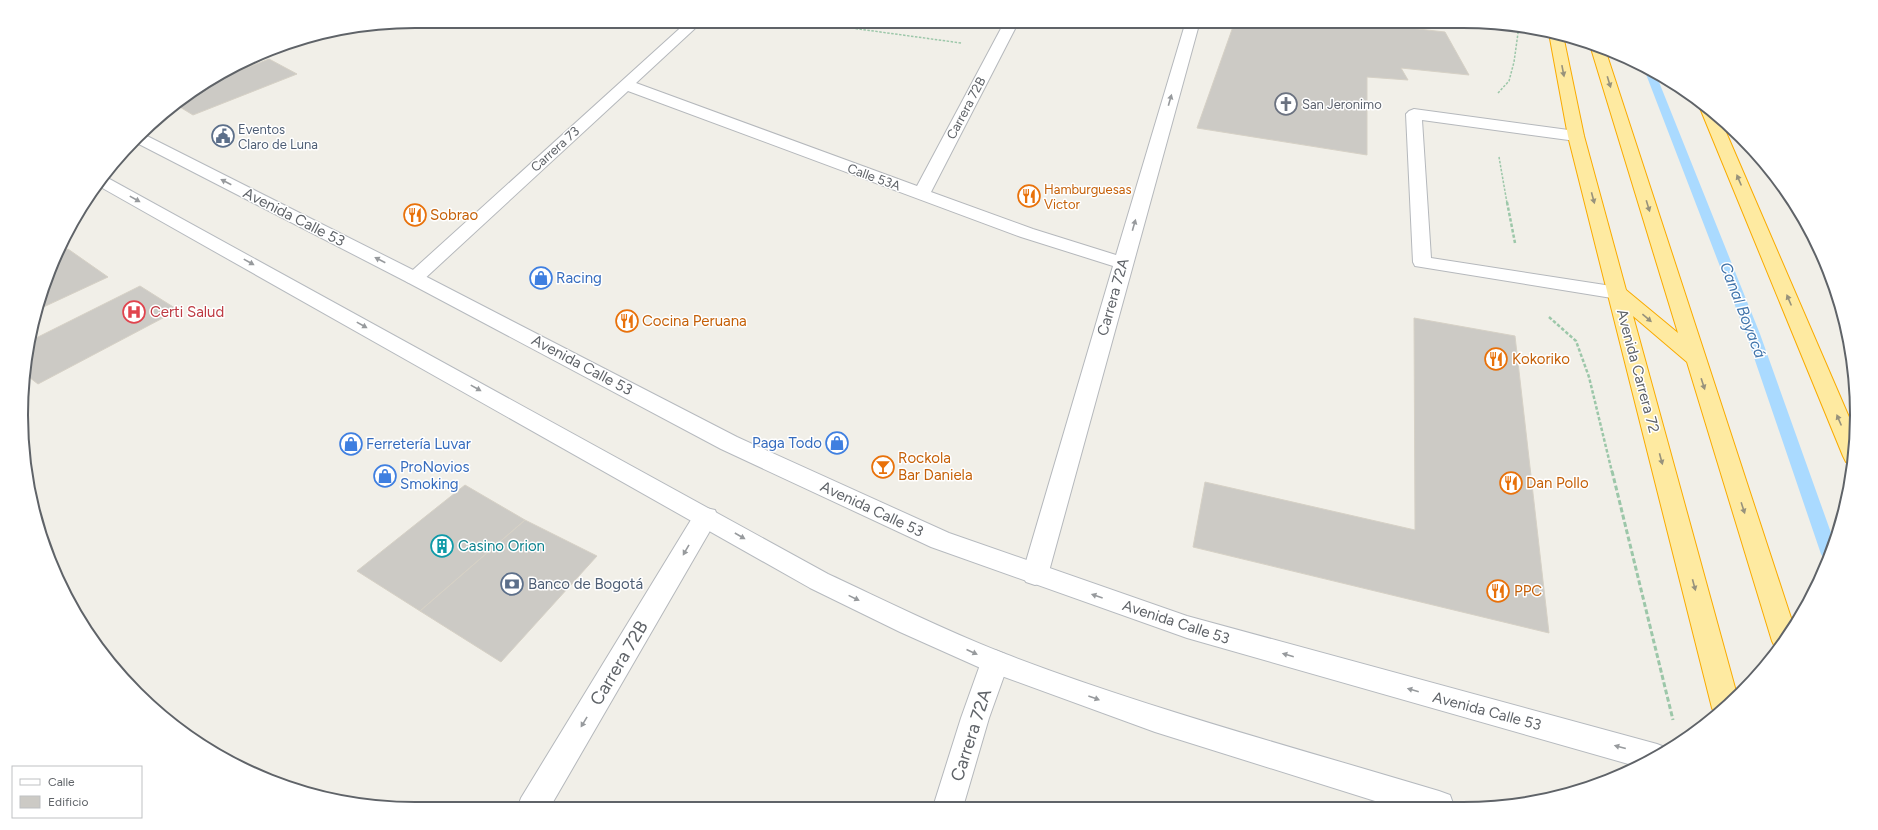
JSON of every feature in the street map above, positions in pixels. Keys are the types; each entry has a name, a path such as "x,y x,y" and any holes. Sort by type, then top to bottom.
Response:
{"highway":[{"name":"Avenida Carrera 72","path":"1557,40 1576,136 1724,701"},
{"path":"1600,53 1783,633"},
{"path":"1713,120 1849,443"},
{"path":"1618,293 1696,359"}],"street":[{"name":"Carrera 73","path":"414,278 688,28"},
{"name":"Carrera 72B","path":"921,194 1008,28"},
{"name":"Carrera 72A","path":"1035,575 1122,263 1192,28"},
{"name":"Calle 53A","path":"627,84 1027,233 1122,263"},
{"path":"1576,136 1414,114 1422,262 1618,293"},
{"name":"Avenida Calle 53","path":"142,140 414,278 729,443 940,540 1035,575 1187,627 1647,755"},
{"path":"105,183 819,581 909,624 995,662 1155,719 1427,802"},
{"name":"Carrera 72B","path":"536,802 706,517"},
{"name":"Carrera 72A","path":"950,802 975,718 995,662"}],"path":[{"path":"851,28 998,48"},
{"path":"1518,32 1514,62 1509,81 1496,95 1491,107 1523,288 1536,305 1576,341 1589,378 1672,716"}],"building":[{"name":"San Jeronimo","path":"1233,28 1409,28 1445,32 1469,75 1401,68 1408,80 1367,77 1367,155 1197,128"},
{"path":"269,59 297,74 193,115 180,107 200,93 237,71"},
{"path":"68,249 108,277 44,307 57,267 65,250"},
{"path":"140,286 178,310 38,384 30,378 35,338"},
{"path":"1414,318 1515,336 1549,633 1193,547 1205,482 1415,530"},
{"name":"Casino Orion","path":"465,485 525,520 420,611 357,571"},
{"name":"Banco de Bogotá","path":"525,520 597,556 501,662 420,611"}],"waterway":[{"name":"Canal Boyacá","path":"1652,78 1753,334 1827,545"}],"place":[{"name":"San Jeronimo","path":"1286,104"},
{"name":"Eventos Claro de Luna","path":"223,136"},
{"name":"Hamburguesas Victor","path":"1029,196"},
{"name":"Sobrao","path":"415,215"},
{"name":"Racing","path":"541,278"},
{"name":"Certi Salud","path":"134,312"},
{"name":"Cocina Peruana","path":"627,321"},
{"name":"Kokoriko","path":"1496,359"},
{"name":"Paga Todo","path":"837,443"},
{"name":"Ferretería Luvar","path":"351,444"},
{"name":"Rockola Bar Daniela","path":"883,467"},
{"name":"ProNovios Smoking","path":"385,476"},
{"name":"Dan Pollo","path":"1511,483"},
{"name":"Casino Orion","path":"442,546"},
{"name":"Banco de Bogotá","path":"512,584"},
{"name":"PPC","path":"1498,591"}]}
